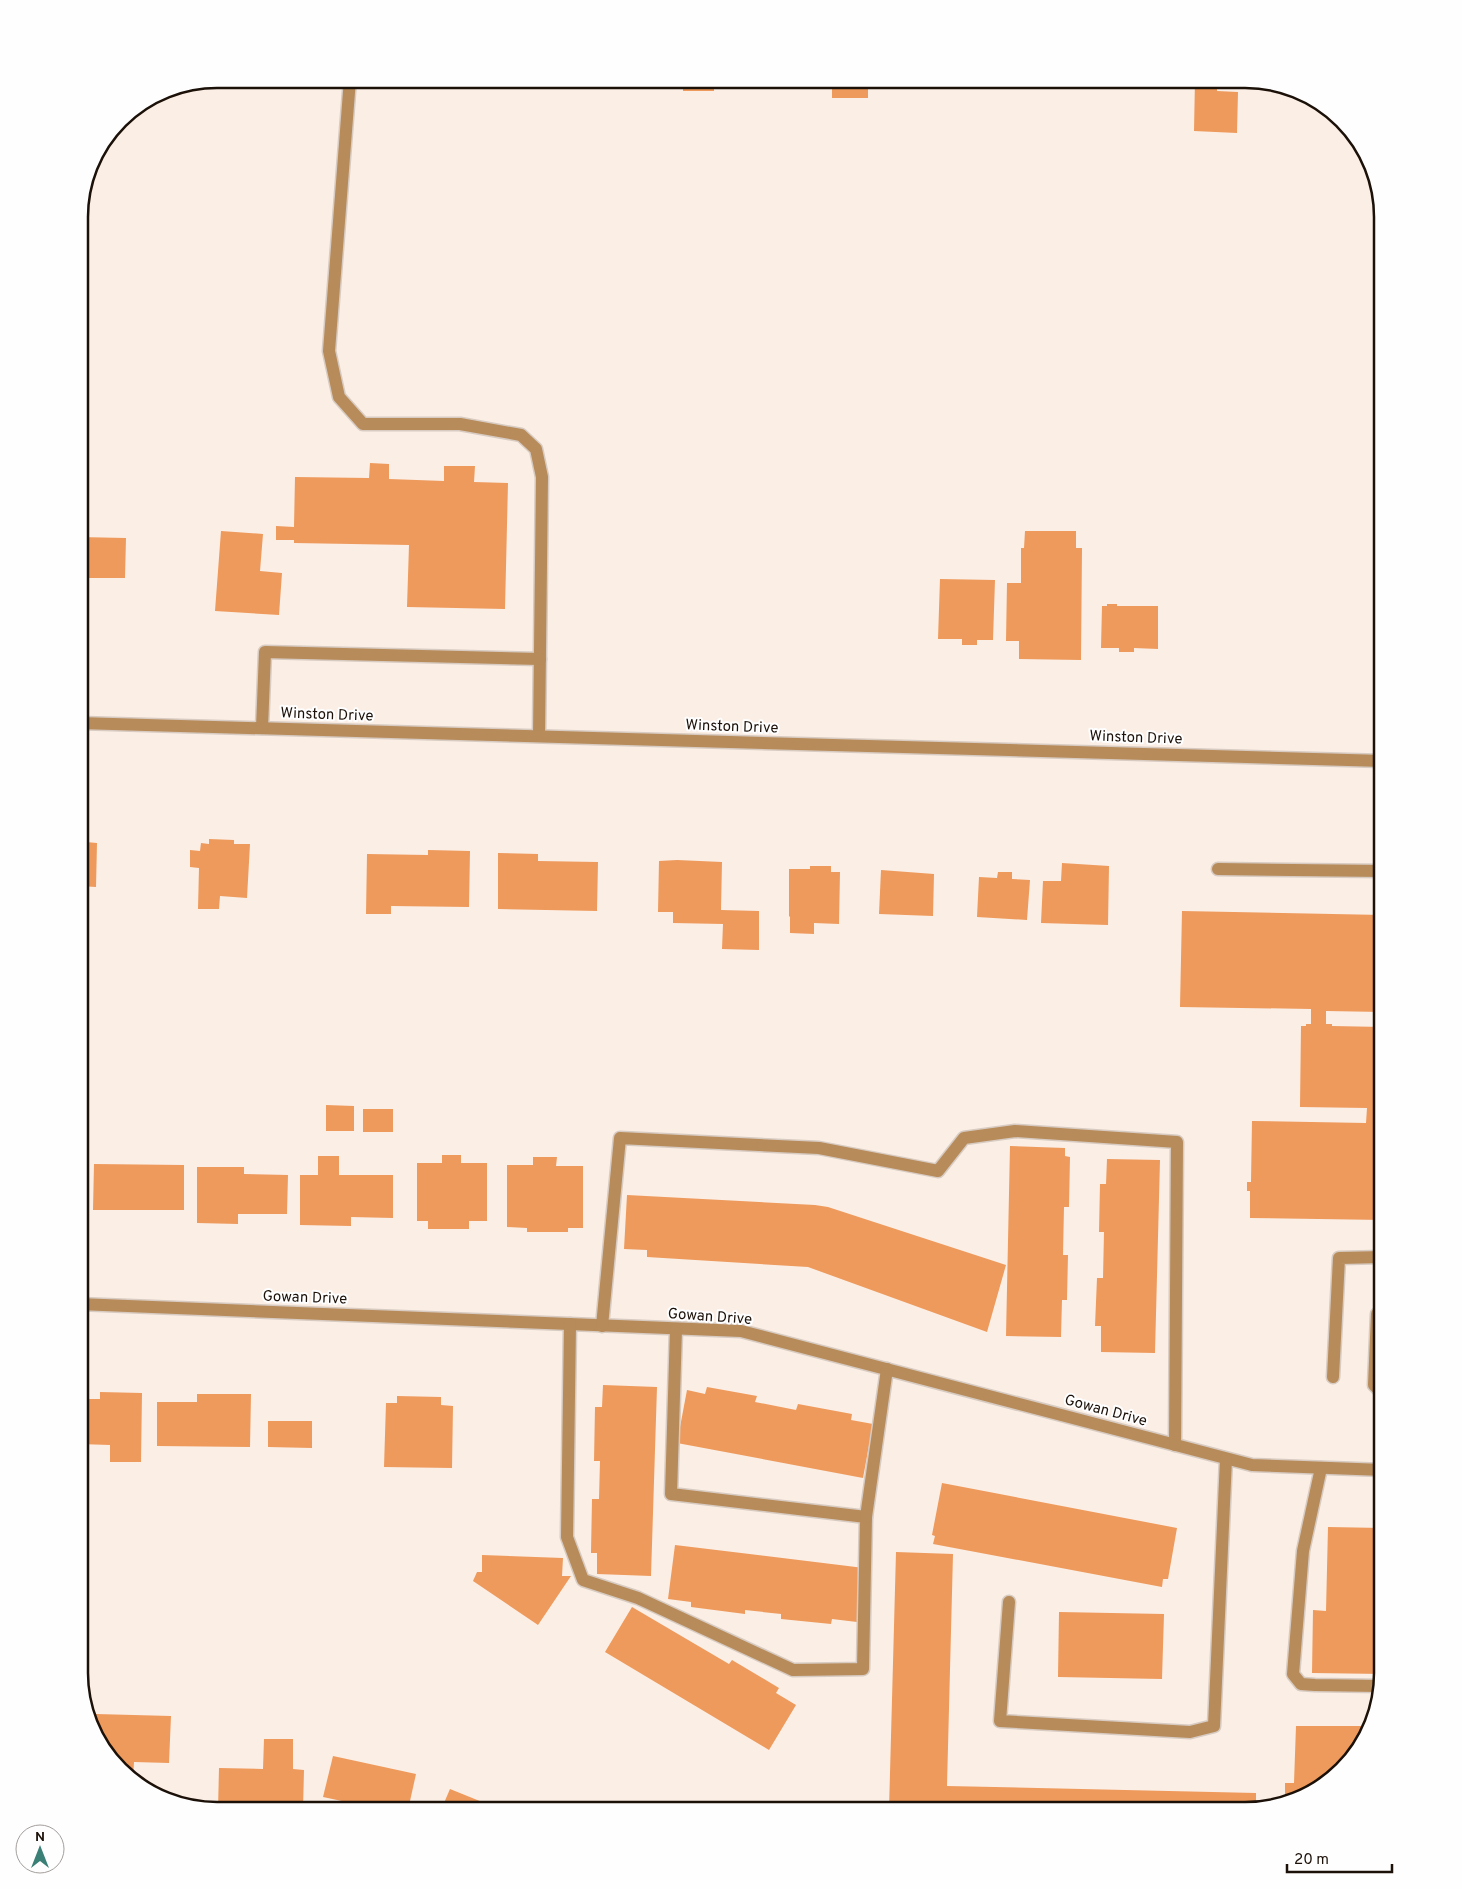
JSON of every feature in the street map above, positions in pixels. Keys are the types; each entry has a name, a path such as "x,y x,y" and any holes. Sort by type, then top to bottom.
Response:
{"street":[{"path":"349,88 329,351 339,397 363,424 460,424 521,435 536,449 542,477 539,736"},
{"path":"262,728 265,652 540,659"},
{"name":"Winston Drive","path":"88,723 1374,760"},
{"path":"1218,869 1374,871"},
{"path":"602,1326 620,1138 819,1148 938,1171 964,1138 1015,1131 1177,1142 1176,1445"},
{"path":"1332,1377 1339,1258 1374,1257"},
{"name":"Gowan Drive","path":"87,1304 741,1331 1252,1465 1374,1470"},
{"path":"570,1324 567,1537 583,1580 638,1598 793,1670 863,1669 866,1517 887,1369"},
{"path":"676,1329 671,1494 866,1517"},
{"path":"1009,1602 1000,1721 1190,1732 1214,1726 1226,1458"},
{"path":"1321,1468 1304,1551 1293,1674 1301,1684 1373,1686"}],"building":[{"path":"683,88 714,88 714,91 683,91"},
{"path":"832,88 868,88 868,98 832,98"},
{"path":"1195,88 1217,88 1217,91 1238,92 1237,133 1194,131"},
{"path":"370,463 389,464 389,479 444,481 444,466 475,466 474,482 508,483 505,609 407,607 409,545 294,543 294,540 276,540 276,526 294,527 295,477 369,478"},
{"path":"221,531 263,534 260,571 282,573 279,615 215,611"},
{"path":"1025,531 1076,531 1076,548 1082,548 1081,660 1019,659 1019,641 1006,641 1007,583 1021,583 1021,548 1024,548"},
{"path":"88,537 126,538 125,578 88,578"},
{"path":"940,579 995,580 993,640 977,640 977,645 962,645 962,639 938,639"},
{"path":"1107,604 1117,604 1117,606 1158,606 1158,649 1134,648 1134,652 1119,652 1119,648 1101,648 1102,606 1107,606"},
{"path":"209,839 234,840 234,844 250,844 247,898 220,896 219,909 198,909 199,868 190,867 190,850 200,851 201,843 209,844"},
{"path":"88,842 97,843 96,887 88,887"},
{"path":"428,850 470,851 469,907 391,906 391,914 366,914 367,854 428,855"},
{"path":"498,853 538,854 538,861 598,862 597,911 498,909"},
{"path":"659,861 722,862 721,910 759,911 759,950 722,949 723,924 673,923 673,912 658,912"},
{"path":"1062,863 1109,866 1108,925 1041,923 1043,881 1061,881"},
{"path":"810,866 831,866 831,872 840,872 839,924 814,923 814,934 790,933 789,869 810,869"},
{"path":"881,870 934,874 933,916 879,914"},
{"path":"998,872 1012,872 1012,879 1030,880 1027,920 977,917 979,877 997,878"},
{"path":"1182,911 1374,915 1374,1012 1326,1011 1326,1024 1332,1024 1332,1026 1374,1027 1374,1220 1250,1218 1250,1191 1247,1191 1247,1182 1251,1182 1252,1121 1366,1123 1367,1108 1300,1107 1301,1026 1311,1024 1311,1009 1180,1007"},
{"path":"326,1105 354,1106 354,1131 326,1131"},
{"path":"363,1109 393,1109 393,1132 363,1132"},
{"path":"1010,1146 1065,1148 1065,1156 1070,1157 1069,1207 1064,1207 1063,1255 1068,1255 1067,1300 1062,1300 1061,1337 1006,1336"},
{"path":"442,1155 461,1155 461,1163 487,1163 487,1221 469,1221 469,1229 428,1229 428,1221 417,1221 417,1163 442,1163"},
{"path":"318,1156 339,1156 339,1175 393,1175 393,1218 351,1217 351,1226 300,1225 300,1175 318,1175"},
{"path":"533,1157 557,1157 556,1166 583,1166 583,1228 568,1228 568,1232 527,1232 527,1228 507,1227 507,1165 533,1165"},
{"path":"1107,1159 1160,1160 1155,1353 1101,1352 1101,1326 1095,1326 1097,1278 1103,1278 1104,1232 1099,1232 1100,1184 1106,1184"},
{"path":"94,1164 184,1165 184,1210 93,1210"},
{"path":"197,1167 244,1167 244,1174 288,1175 287,1214 238,1214 238,1224 197,1223"},
{"path":"627,1195 828,1207 1006,1265 987,1332 808,1267 647,1257 647,1250 624,1249"},
{"path":"603,1385 657,1387 651,1576 597,1574 597,1553 591,1553 592,1499 599,1499 600,1461 594,1461 595,1407 602,1407"},
{"path":"707,1387 757,1396 755,1402 796,1410 798,1404 852,1414 851,1420 873,1424 863,1478 677,1443 687,1390 705,1394"},
{"path":"100,1392 142,1393 141,1462 110,1462 110,1445 87,1444 87,1399 100,1399"},
{"path":"197,1394 251,1394 250,1447 157,1446 157,1402 197,1402"},
{"path":"397,1396 441,1397 441,1405 453,1406 452,1468 384,1467 386,1403 397,1403"},
{"path":"268,1421 312,1421 312,1448 268,1447"},
{"path":"942,1483 1177,1528 1168,1579 1163,1579 1162,1587 933,1544 935,1536 932,1535"},
{"path":"1328,1527 1374,1528 1374,1674 1312,1673 1313,1610 1326,1611"},
{"path":"675,1545 864,1568 857,1622 832,1619 831,1624 781,1619 781,1614 745,1610 745,1614 691,1607 691,1602 668,1599"},
{"path":"896,1552 953,1554 947,1786 1256,1793 1256,1801 1246,1802 889,1802"},
{"path":"482,1555 563,1558 562,1576 571,1576 538,1625 473,1581 477,1572 482,1572"},
{"path":"632,1607 729,1664 732,1660 779,1688 776,1693 796,1705 769,1750 605,1652"},
{"path":"1059,1612 1164,1614 1162,1679 1058,1677"},
{"path":"96,1714 171,1716 169,1763 134,1762 133,1772 119,1758 109,1744 96,1719"},
{"path":"1296,1726 1363,1726 1343,1758 1331,1770 1303,1788 1285,1796 1285,1783 1294,1783"},
{"path":"264,1739 293,1739 293,1769 304,1770 303,1802 218,1802 219,1768 263,1769"},
{"path":"333,1756 416,1774 410,1802 346,1802 323,1797"},
{"path":"450,1789 482,1802 444,1802"}]}
